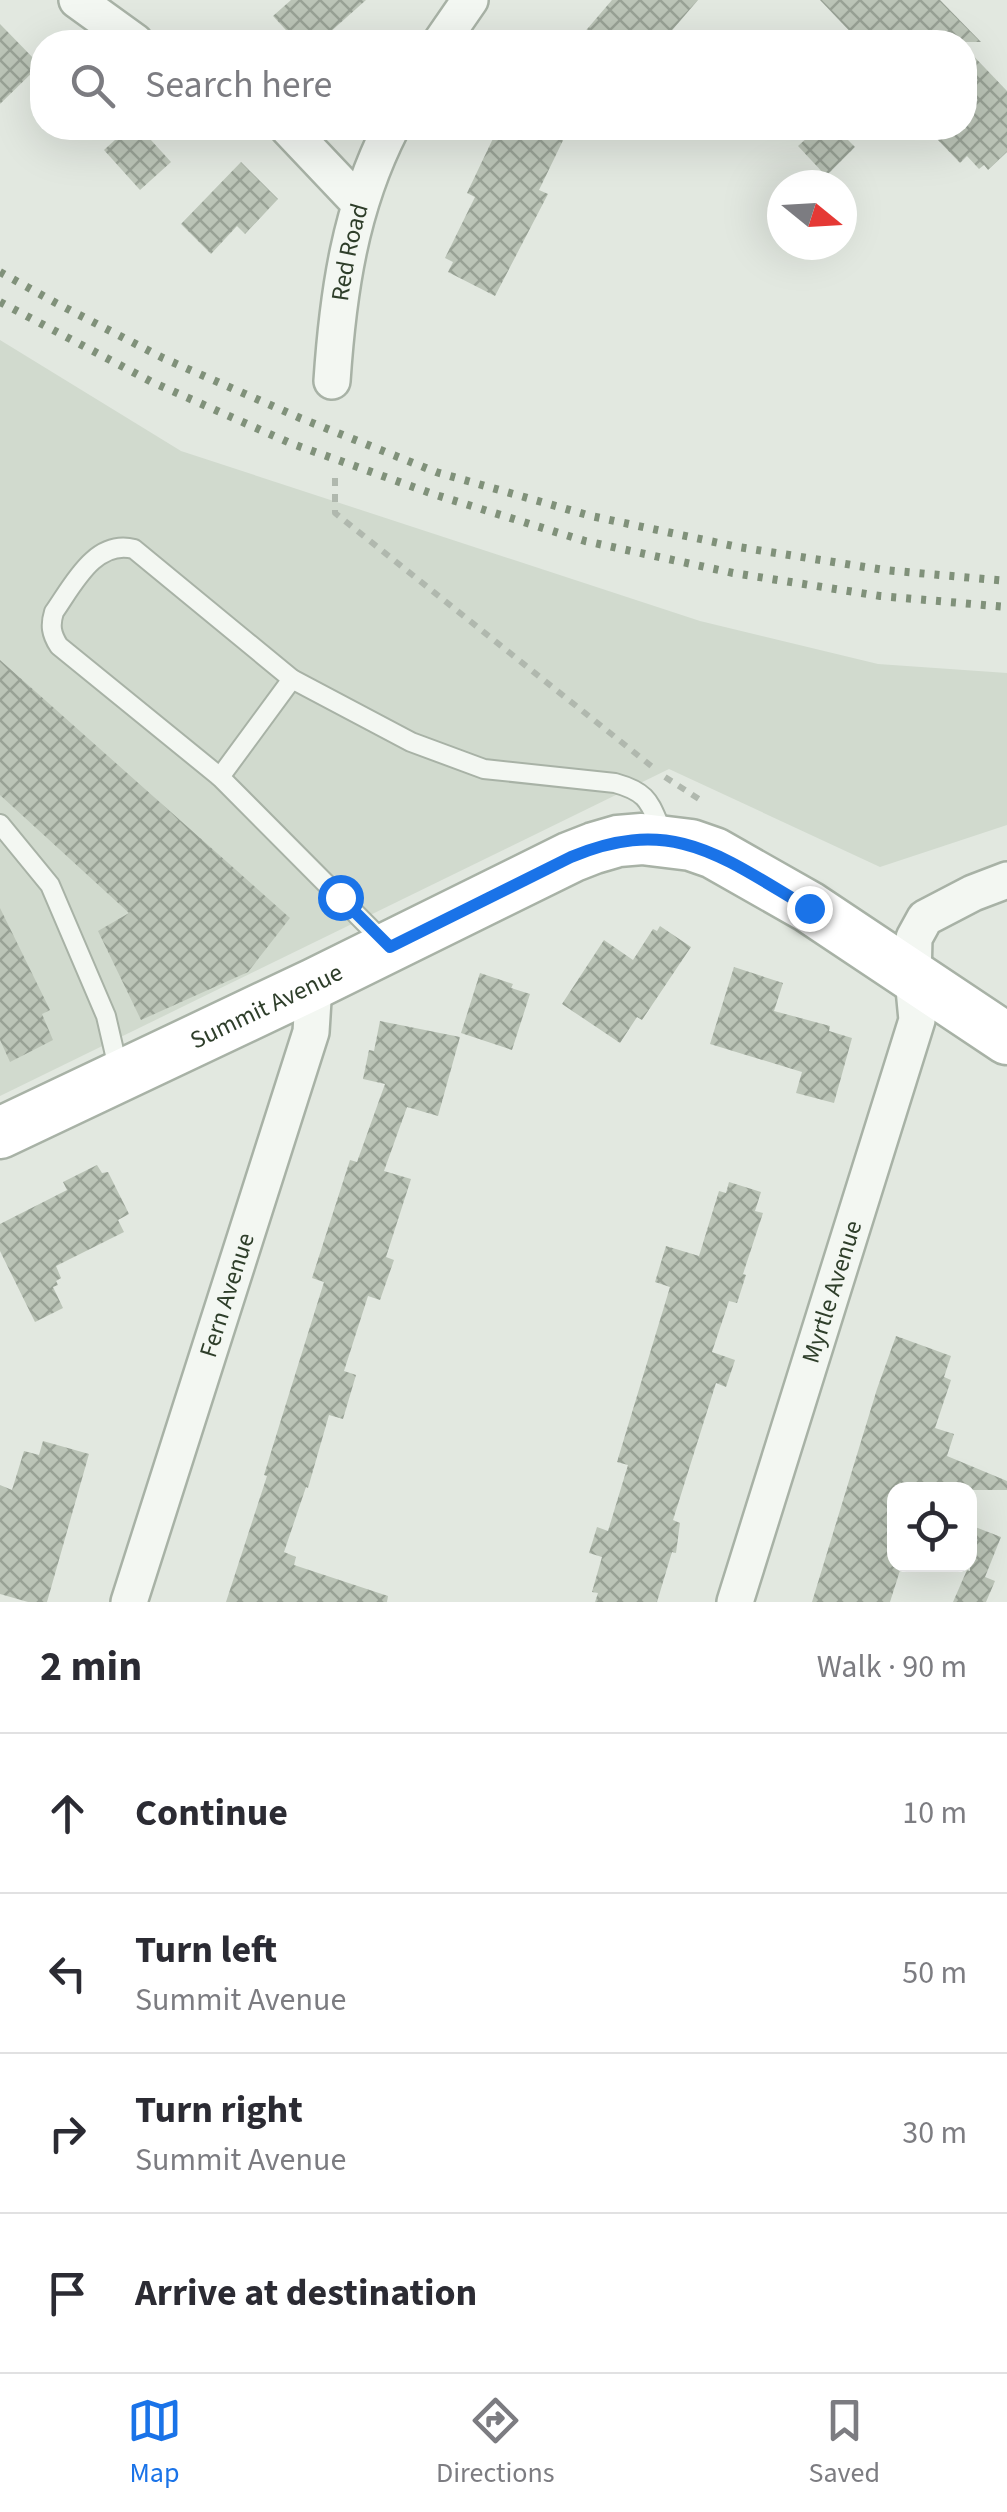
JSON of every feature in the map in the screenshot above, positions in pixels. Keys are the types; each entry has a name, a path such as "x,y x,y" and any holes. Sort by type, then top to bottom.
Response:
{"street":[{"path":"77,0 118,30"},
{"path":"449,30 470,0"},
{"path":"299,140 360,204"},
{"name":"Red Road","path":"332,381 337,308 351,235 387,140"},
{"name":"Summit Avenue","path":"0,1133 594,848 618,842 666,840 714,853 809,908 1007,1039"},
{"name":"Myrtle Avenue","path":"735,1602 917,1020 914,938 925,918 973,892 1007,880"},
{"name":"Fern Avenue","path":"129,1602 311,1032 314,984"}],"lane":[{"path":"390,947 220,777 59,646 53,636 54,612 92,558 126,547 134,549 292,679 411,742 484,769 634,788 645,795 666,840"},
{"path":"220,777 292,679"},
{"path":"0,824 50,886 106,1016 120,1076"}],"path":[{"path":"334,478 335,513 673,783 720,812"}],"shaded area":[{"path":"0,340 181,451 700,621 878,664 1007,673 1007,825 880,867 669,769 0,1096"}],"building":[{"path":"291,0 366,0 332,30 286,30 273,16"},
{"path":"612,0 698,0 672,30 586,30"},
{"path":"820,0 940,0 969,30 849,30"},
{"path":"0,24 30,55 30,75 0,104"},
{"path":"977,60 1007,91 1007,152 988,170 984,165 979,169 967,156 960,163 938,140 977,140"},
{"path":"115,140 151,140 171,162 140,190 104,150"},
{"path":"492,140 563,140 539,190 548,194 495,296 448,272 453,262 445,258 475,197 467,193"},
{"path":"805,140 848,140 855,147 832,170 820,170 798,146"},
{"path":"241,162 278,199 245,234 237,226 211,254 181,224"},
{"path":"0,660 290,918 248,972 141,1020 98,931 129,913 0,795"},
{"path":"0,908 50,1010 42,1014 53,1040 10,1062 0,1040"},
{"path":"660,926 691,947 642,1020 637,1017 620,1043 562,1004 604,940 633,960 653,929 657,931"},
{"path":"734,967 783,983 774,1011 830,1026 829,1031 852,1038 834,1103 796,1093 802,1072 710,1044"},
{"path":"480,973 530,994 512,1050 461,1033"},
{"path":"380,1021 460,1037 438,1116 407,1107 384,1171 411,1179 386,1257 394,1260 380,1300 368,1296 344,1371 356,1375 343,1419 329,1415 284,1552 296,1557 294,1565 388,1596 387,1602 226,1602 324,1282 312,1278 350,1160 357,1162 385,1084 363,1079"},
{"path":"97,1165 102,1173 108,1172 129,1214 118,1220 124,1232 56,1266 61,1278 53,1287 63,1308 35,1322 0,1251 0,1224 67,1190 63,1182"},
{"path":"729,1182 761,1192 755,1211 763,1213 737,1303 729,1301 712,1352 735,1360 726,1387 716,1383 673,1520 680,1523 676,1553 672,1552 657,1602 595,1602 598,1593 592,1592 602,1557 589,1553 597,1527 608,1531 628,1465 617,1462 670,1287 655,1282 666,1246 699,1256 719,1191 726,1193"},
{"path":"896,1336 951,1356 944,1377 951,1380 935,1428 954,1434 947,1456 1007,1481 1007,1490 977,1490 977,1482 887,1482 887,1572 899,1572 890,1602 812,1602"},
{"path":"43,1441 89,1454 47,1602 28,1602 0,1594 0,1485 12,1490 24,1451 39,1455"},
{"path":"977,1528 1001,1537 985,1577 995,1581 986,1602 953,1602 966,1572 977,1572"}],"railway":[{"path":"0,272 163,358 436,472 591,516 738,547 884,570 1007,581"},
{"path":"0,302 152,382 290,443 436,495 585,541 733,573 880,596 1007,607"}],"route":[{"path":"340,897 390,947 571,857 594,848 642,839 666,840 714,853 809,908"}]}
